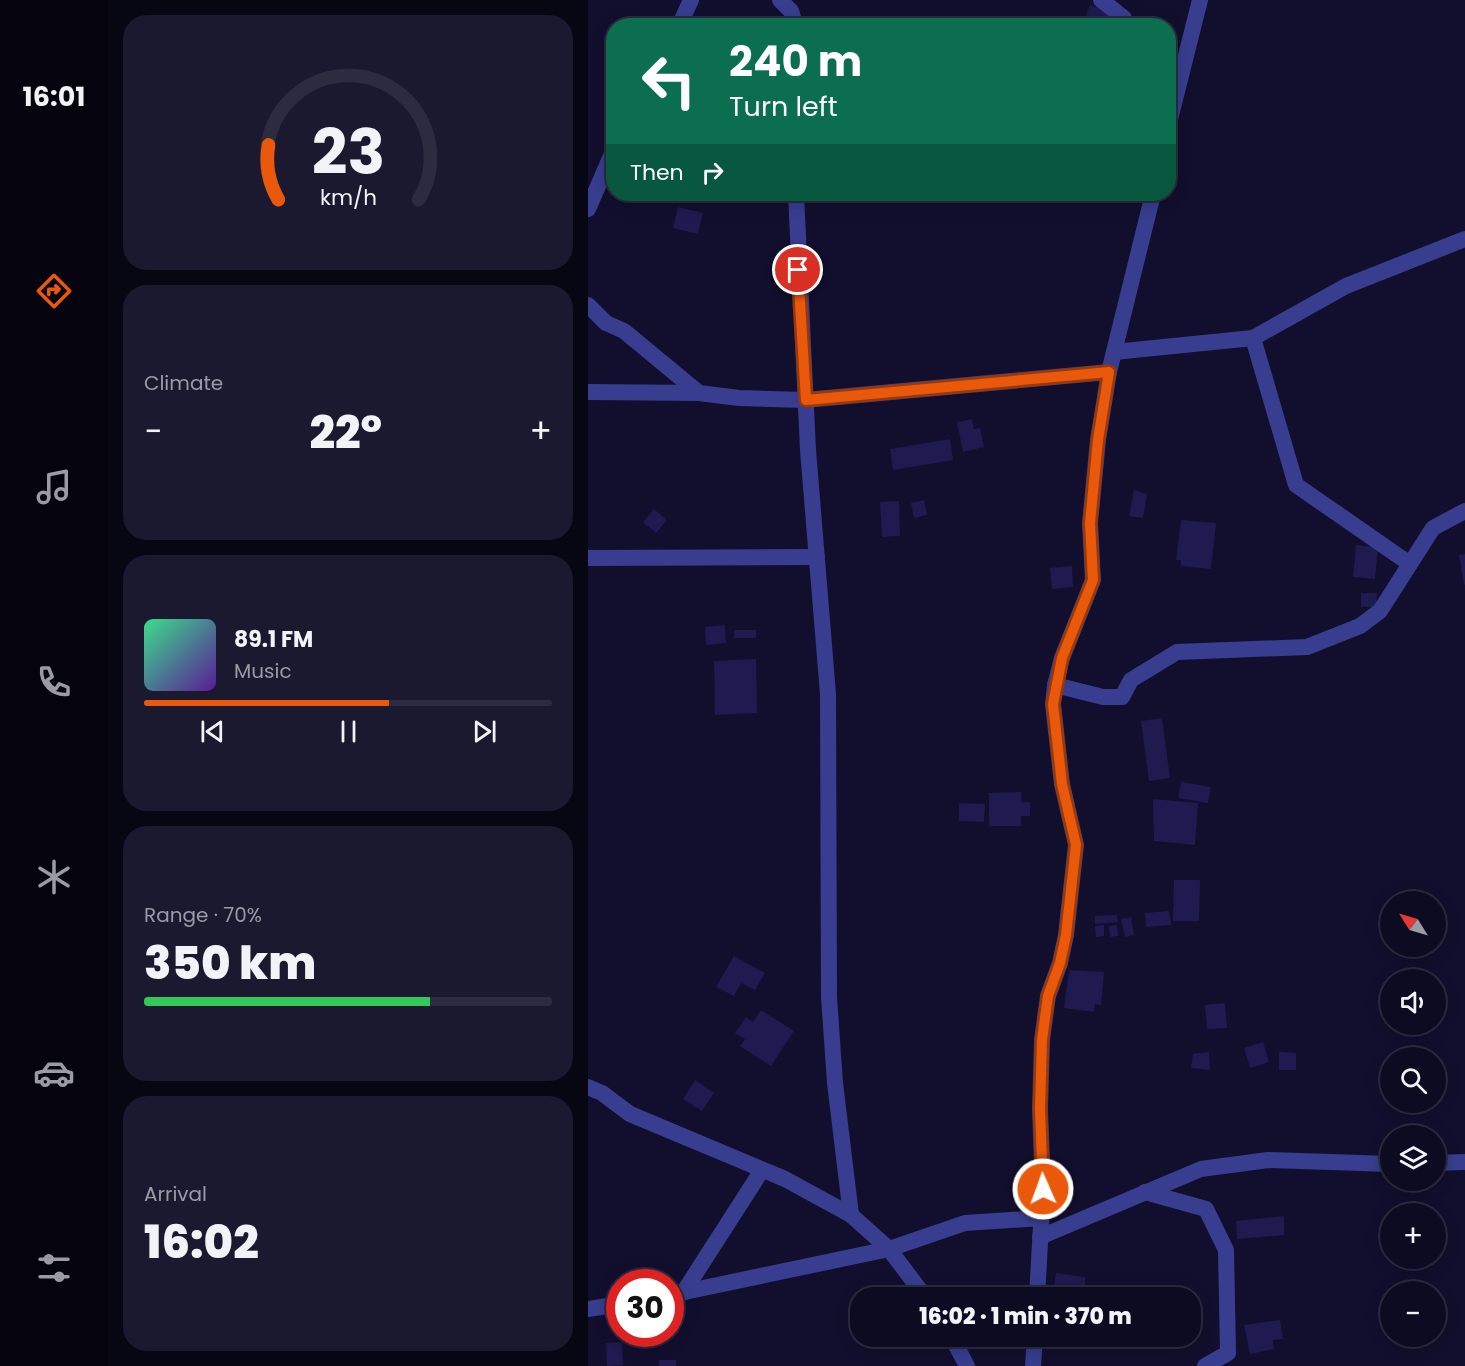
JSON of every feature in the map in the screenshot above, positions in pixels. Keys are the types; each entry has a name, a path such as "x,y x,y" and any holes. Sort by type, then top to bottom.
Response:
{"street":[{"path":"683,18 691,0"},
{"path":"780,0 791,11 793,18"},
{"path":"1101,0 1124,18"},
{"path":"1176,83 1200,0"},
{"path":"588,208 606,167"},
{"path":"795,201 806,400 828,694 829,997 835,1083 851,1215"},
{"path":"1038,1287 1041,1218 1042,1040 1048,996 1060,963 1066,935 1076,845 1062,784 1053,704 1062,658 1093,580 1090,523 1098,440 1109,372 1151,201"},
{"path":"1114,352 1253,338 1346,286 1465,239"},
{"path":"588,305 606,323 624,331 699,393"},
{"path":"1253,338 1296,484 1410,564"},
{"path":"588,392 699,393 739,398 806,400 1109,372"},
{"path":"1055,685 1103,697 1122,697 1131,680 1177,652 1307,647 1346,633 1380,611 1433,528 1465,511"},
{"path":"588,558 817,556"},
{"path":"588,1087 602,1093 630,1114 785,1179 851,1215 889,1249 918,1287"},
{"path":"1040,1237 1201,1169 1268,1160 1380,1164"},
{"path":"1446,1163 1465,1162"},
{"path":"684,1284 762,1170"},
{"path":"1145,1192 1206,1209 1226,1250 1228,1353 1205,1366"},
{"path":"684,1293 889,1249 965,1223 1041,1218"},
{"path":"588,1309 606,1306"},
{"path":"957,1347 967,1366"},
{"path":"1033,1366 1034,1347"}],"building":[{"path":"1090,5 1117,15 1116,18 1085,18"},
{"path":"678,207 703,213 698,234 673,228"},
{"path":"972,419 974,429 980,428 984,447 963,452 957,422"},
{"path":"950,439 953,460 893,470 890,449"},
{"path":"1134,490 1147,494 1143,518 1129,516"},
{"path":"924,500 927,515 914,518 911,503"},
{"path":"899,501 900,536 882,537 880,502"},
{"path":"654,509 667,520 656,533 643,522"},
{"path":"1181,520 1216,523 1211,569 1181,566 1181,560 1176,560"},
{"path":"1356,545 1378,547 1375,579 1353,577"},
{"path":"1465,554 1465,584 1464,585 1459,555"},
{"path":"1072,566 1073,587 1052,589 1050,568"},
{"path":"1361,593 1377,593 1376,607 1361,607"},
{"path":"725,625 726,643 706,645 705,627"},
{"path":"734,630 756,630 756,638 734,638"},
{"path":"756,659 757,713 715,715 714,661"},
{"path":"1162,718 1170,778 1149,781 1141,721"},
{"path":"1181,782 1211,787 1208,803 1178,798"},
{"path":"1021,792 1021,802 1030,802 1030,816 1021,816 1021,826 989,826 989,793"},
{"path":"1153,799 1198,803 1195,845 1154,841"},
{"path":"959,803 985,804 984,822 959,821"},
{"path":"1174,880 1200,880 1199,921 1173,921"},
{"path":"1169,911 1171,925 1146,927 1145,913"},
{"path":"1117,915 1118,922 1095,924 1095,916"},
{"path":"1131,917 1134,935 1125,937 1121,919"},
{"path":"1104,925 1104,936 1096,937 1095,926"},
{"path":"1117,925 1118,936 1110,937 1109,926"},
{"path":"734,956 765,973 755,990 741,983 734,996 716,987"},
{"path":"1069,970 1104,972 1101,1005 1095,1004 1094,1012 1064,1008"},
{"path":"1225,1003 1227,1028 1207,1029 1205,1005"},
{"path":"761,1010 794,1031 771,1066 740,1046 745,1039 735,1033 746,1017 753,1022"},
{"path":"1263,1042 1269,1062 1250,1068 1244,1048"},
{"path":"1209,1052 1210,1070 1191,1068 1193,1054"},
{"path":"1279,1052 1296,1053 1296,1070 1279,1070"},
{"path":"695,1080 714,1093 702,1111 683,1099"},
{"path":"1284,1216 1284,1235 1237,1239 1236,1221"},
{"path":"1056,1273 1085,1277 1085,1284 1088,1287 1054,1287"},
{"path":"1280,1320 1283,1339 1273,1340 1274,1349 1250,1354 1244,1325"},
{"path":"606,1347 622,1347 623,1365 607,1366"},
{"path":"659,1360 676,1360 676,1366 659,1366"}],"route":[{"path":"798,270 806,400 925,391 1018,379 1109,372 1098,440 1090,523 1093,580 1078,623 1062,658 1053,704 1062,784 1076,845 1073,894 1066,935 1060,963 1048,996 1042,1040 1040,1109 1043,1189"}]}
